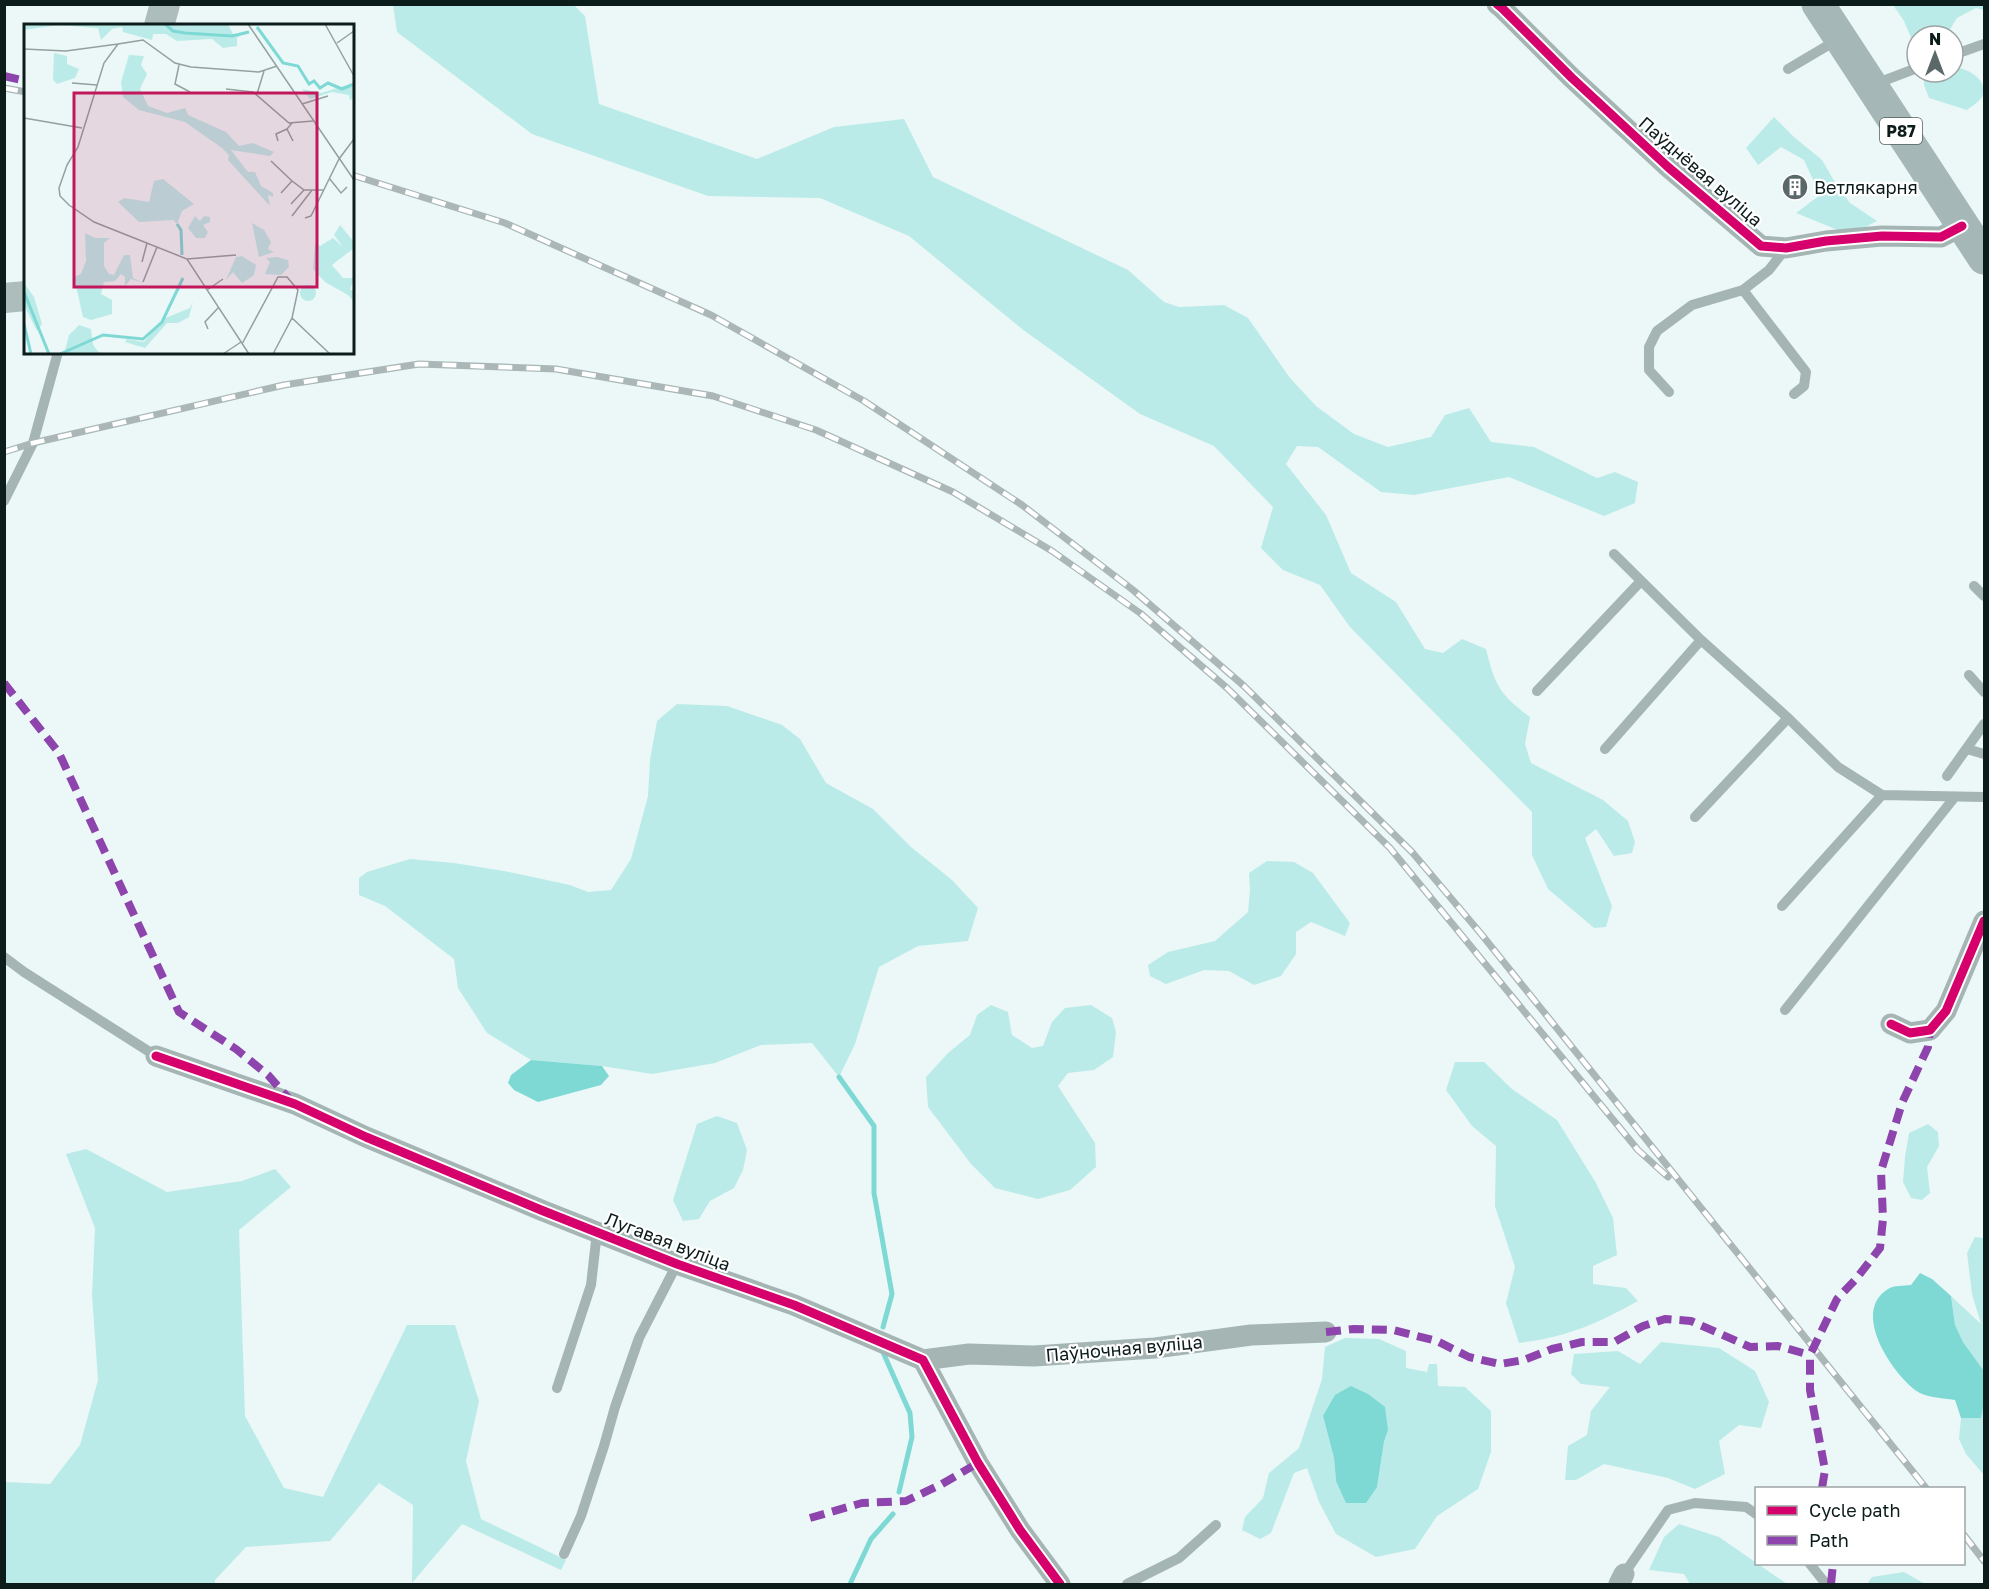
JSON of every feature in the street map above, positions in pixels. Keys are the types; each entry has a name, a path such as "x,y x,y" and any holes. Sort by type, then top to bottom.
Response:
{"main road":[{"name":"Р87","path":"1818,4 1984,258"}],"street":[{"path":"160,24 165,4"},
{"name":"Паўднёвая вуліца","path":"1501,6 1572,78 1668,167 1761,246 1786,248 1826,241 1882,236 1941,237 1962,226"},
{"path":"4,298 24,296"},
{"path":"1891,1024 1910,1033 1930,1030 1946,1011 1984,921"},
{"name":"Лугавая вуліца","path":"156,1056 295,1104 366,1137 597,1232 677,1264 794,1305 923,1360"},
{"name":"Паўночная вуліца","path":"923,1360 969,1354 1034,1356 1155,1348 1251,1335 1326,1332"},
{"path":"923,1360 978,1463 1020,1530 1060,1584"}],"lane":[{"path":"1788,69 1840,38"},
{"path":"1965,51 1984,44"},
{"path":"1872,85 1905,73"},
{"path":"1669,392 1649,370 1649,347 1657,331 1692,305 1743,290 1769,270 1786,248"},
{"path":"1743,290 1806,372 1804,386 1794,394"},
{"path":"4,501 33,443 57,354"},
{"path":"1614,554 1701,640 1788,718 1838,767 1882,795 1984,797"},
{"path":"1537,691 1641,581"},
{"path":"1974,586 1984,596"},
{"path":"1605,749 1701,640"},
{"path":"1969,675 1984,692"},
{"path":"1695,817 1788,718"},
{"path":"1947,776 1984,723"},
{"path":"1967,749 1984,754"},
{"path":"1782,906 1882,795"},
{"path":"1785,1010 1954,798"},
{"path":"4,957 156,1056"},
{"path":"558,1388 591,1285 597,1232"},
{"path":"564,1554 581,1516 639,1338 677,1264"},
{"path":"1621,1579 1668,1510 1695,1503 1746,1507 1755,1513"},
{"path":"1127,1584 1179,1558 1216,1525"},
{"path":"1812,1565 1826,1584"}],"shaded area":[{"path":"393,5 574,5 585,16 599,104 757,159 834,127 904,119 933,177 1128,270 1164,302 1179,307 1224,305 1248,318 1290,378 1316,406 1354,434 1388,447 1431,437 1445,415 1469,408 1491,442 1534,447 1597,478 1615,472 1638,482 1635,503 1604,516 1509,477 1414,495 1381,492 1318,447 1297,446 1286,464 1326,515 1351,573 1396,602 1425,649 1443,653 1462,639 1486,649 1492,672 1500,688 1511,702 1530,717 1525,744 1531,763 1603,800 1628,821 1635,842 1632,853 1614,856 1596,829 1585,838 1612,906 1606,927 1594,928 1548,889 1532,855 1532,812 1350,627 1320,585 1283,570 1261,548 1273,507 1214,446 1140,414 1022,329 909,236 820,198 708,196 532,134 397,32"},
{"path":"1893,5 1984,5 1984,10 1976,8 1957,18 1953,24 1905,24"},
{"path":"1965,70 1980,80 1983,91 1982,97 1967,110 1929,98 1924,85 1965,84"},
{"path":"1774,117 1822,160 1850,203 1877,221 1850,235 1796,213 1820,195 1804,160 1781,147 1758,165 1746,148"},
{"path":"677,704 727,706 782,725 800,739 826,783 873,809 911,847 952,880 978,908 968,941 918,946 879,967 855,1044 839,1077 812,1043 761,1045 715,1063 652,1074 602,1066 531,1060 487,1033 458,988 454,959 385,906 359,895 359,878 367,872 410,859 504,871 570,885 588,892 611,890 631,859 648,796 650,760 657,721"},
{"path":"1267,861 1294,862 1313,873 1350,923 1345,936 1311,922 1296,932 1296,954 1281,976 1254,985 1229,971 1204,970 1166,984 1150,976 1148,965 1168,952 1215,941 1248,912 1249,873"},
{"path":"991,1005 1008,1012 1012,1035 1032,1048 1043,1046 1052,1022 1065,1008 1091,1005 1112,1018 1116,1032 1113,1057 1094,1070 1068,1073 1058,1086 1095,1143 1096,1167 1070,1190 1038,1199 995,1188 971,1164 928,1107 926,1077 948,1053 970,1035 977,1015"},
{"path":"1455,1062 1484,1062 1512,1089 1557,1120 1596,1183 1613,1218 1617,1255 1593,1266 1593,1284 1626,1288 1638,1301 1567,1333 1519,1343 1506,1303 1515,1267 1495,1206 1496,1146 1472,1126 1446,1090"},
{"path":"717,1116 737,1123 747,1150 743,1170 734,1188 710,1201 699,1219 683,1221 673,1200 697,1124"},
{"path":"1928,1124 1938,1132 1939,1146 1927,1167 1930,1193 1922,1200 1911,1198 1903,1182 1909,1133"},
{"path":"86,1149 167,1192 242,1181 275,1169 291,1187 239,1230 245,1416 284,1488 323,1497 407,1325 455,1325 479,1401 466,1461 481,1519 566,1560 561,1570 462,1524 412,1583 413,1505 379,1483 330,1541 246,1547 215,1580 215,1584 5,1584 4,1482 50,1484 80,1445 98,1380 92,1295 95,1228 66,1154"},
{"path":"1975,1237 1984,1238 1984,1371 1963,1342 1955,1325 1951,1296 1981,1324 1972,1294 1967,1253"},
{"path":"1345,1338 1379,1339 1406,1351 1406,1368 1427,1372 1429,1364 1437,1364 1438,1386 1465,1387 1491,1411 1491,1452 1478,1489 1437,1516 1415,1549 1376,1557 1336,1534 1319,1502 1307,1468 1294,1473 1271,1533 1260,1539 1242,1530 1245,1517 1263,1498 1269,1473 1299,1448 1322,1379 1325,1347","holes":["1323,1416 1388,1430 1377,1487 1336,1481 1334,1458"]},
{"path":"1661,1342 1719,1348 1755,1371 1769,1402 1761,1428 1739,1425 1719,1441 1725,1474 1695,1489 1668,1478 1604,1464 1576,1480 1565,1480 1568,1446 1587,1435 1591,1411 1610,1387 1581,1384 1571,1374 1574,1354 1618,1351 1640,1364"},
{"path":"1984,1404 1984,1475 1966,1454 1959,1439 1961,1418 1981,1418"},
{"path":"1679,1524 1719,1537 1755,1562 1755,1565 1760,1565 1787,1584 1690,1584 1684,1574 1649,1570 1664,1537"},
{"path":"1904,1572 1925,1584 1867,1584 1872,1577"}],"water":[{"path":"531,1060 602,1066 609,1076 601,1085 538,1102 514,1090 508,1083 511,1075"},
{"path":"1920,1273 1932,1279 1951,1296 1955,1325 1963,1342 1984,1371 1984,1404 1981,1418 1961,1418 1955,1400 1929,1396 1915,1390 1895,1369 1879,1341 1874,1326 1873,1312 1878,1299 1890,1288 1911,1285"},
{"path":"1351,1386 1368,1394 1385,1407 1388,1430 1377,1487 1366,1503 1346,1503 1336,1481 1334,1458 1323,1416 1335,1395"}],"waterway":[{"path":"839,1077 874,1126 874,1193 892,1294 883,1327"},
{"path":"882,1350 910,1413 912,1437 899,1492"},
{"path":"850,1584 871,1539 893,1514"}],"railway":[{"path":"4,88 24,92"},
{"path":"354,176 505,223 711,315 864,401 1022,505 1133,590 1244,686 1412,852 1482,935 1925,1487"},
{"path":"4,452 33,443 284,385 419,364 556,369 713,396 816,430 953,492 1052,551 1140,613 1227,688 1390,848 1638,1150 1668,1177"},
{"path":"1965,1536 1984,1561"}],"marked path":[{"path":"4,76 24,81"},
{"path":"4,683 59,753 179,1012 236,1049 268,1075 290,1100"},
{"path":"1822,1487 1825,1470 1810,1390 1810,1355 1837,1299 1880,1248 1883,1219 1881,1171 1902,1103 1928,1047 1930,1030"},
{"path":"1326,1332 1354,1329 1393,1330 1437,1341 1469,1357 1500,1364 1524,1360 1552,1349 1582,1342 1614,1342 1643,1326 1665,1319 1691,1321 1750,1347 1778,1346 1810,1355"},
{"path":"810,1518 862,1503 906,1501 978,1463"},
{"path":"1831,1584 1833,1565"}],"cycle path":[{"path":"1497,4 1572,78 1668,167 1761,246 1786,248 1826,241 1882,236 1941,237 1962,226"},
{"path":"1891,1024 1910,1033 1930,1030 1946,1011 1984,921"},
{"path":"156,1056 295,1104 366,1137 541,1210 677,1264 794,1305 923,1360 978,1463 1020,1530 1060,1584"}],"place":[{"name":"Ветлякарня","path":"1795,187"}]}
